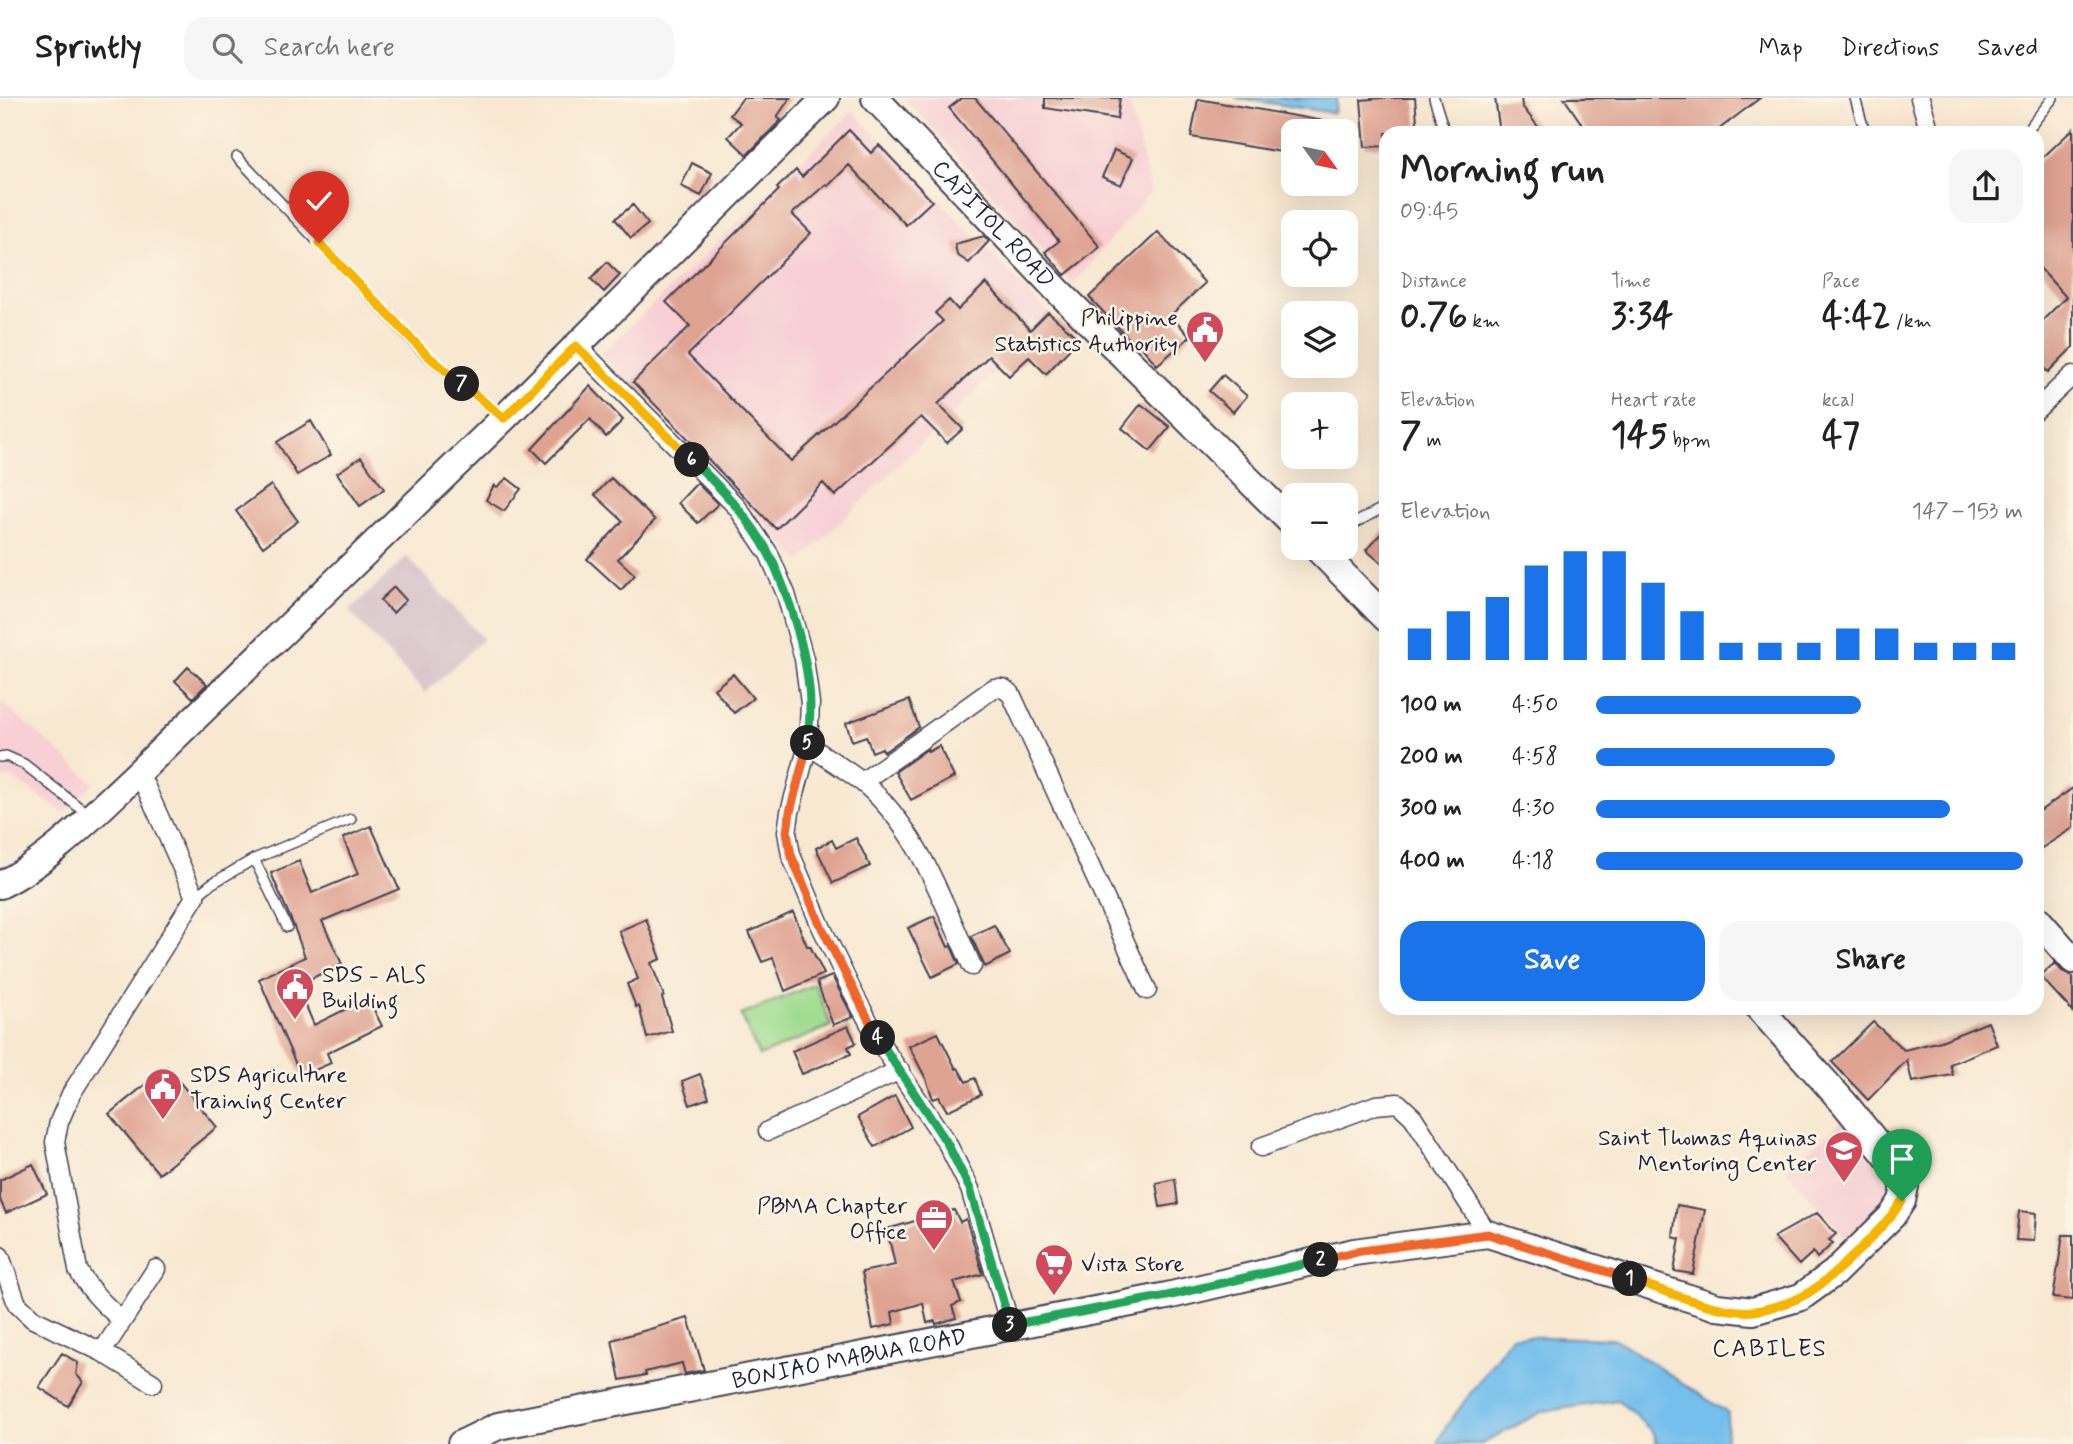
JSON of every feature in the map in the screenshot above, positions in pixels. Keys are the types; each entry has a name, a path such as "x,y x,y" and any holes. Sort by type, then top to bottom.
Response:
{"main road":[{"path":"0,885 21,875 91,817 139,772 504,418 826,98"},
{"name":"CAPITOL ROAD","path":"875,98 1059,292 1281,512"},
{"path":"1329,560 1379,611"},
{"path":"2044,927 2073,960"},
{"name":"BONIAO MABUA ROAD","path":"461,1444 498,1426 1167,1296 1354,1252 1488,1234 1717,1307 1753,1311 1801,1297 1834,1273 1892,1216 1902,1201 1905,1186 1896,1167 1844,1103 1765,1015"}],"street":[{"path":"1920,98 1928,126"},
{"path":"576,346 729,498 769,554 786,594 804,659 810,703 808,745 787,832 791,855 852,991 879,1041 947,1143 970,1189 1010,1325"},
{"path":"2044,403 2073,375"},
{"path":"862,782 994,688 1003,688 1011,694 1147,990"},
{"path":"808,745 862,782 894,815 912,843 972,967"},
{"path":"122,1320 86,1285 78,1270 55,1142 58,1122 71,1094 195,897 139,772"},
{"path":"768,1131 900,1070"},
{"path":"1261,1147 1376,1105 1398,1103 1413,1118 1488,1234"},
{"path":"0,1256 17,1304 33,1319 102,1352 153,1383"},
{"path":"102,1352 156,1269"}],"lane":[{"path":"1434,98 1442,126"},
{"path":"1855,98 1864,126"},
{"path":"2031,126 2053,98"},
{"path":"237,157 428,356 504,418"},
{"path":"1358,519 1379,509"},
{"path":"0,757 6,756 24,764 91,817"},
{"path":"195,897 211,884 254,859 351,819"},
{"path":"254,859 287,927"}],"shaded area":[{"path":"905,98 1128,98 1151,191 1073,284"},
{"path":"853,111 1052,317 800,561 601,355"},
{"path":"407,557 483,639 425,693 349,611"},
{"path":"0,700 94,783 64,813 13,778 0,778"},
{"name":"Saint Thomas Aquinas Mentoring Center","path":"1844,1120 1900,1199 1850,1243 1786,1169"}],"green space":[{"path":"815,984 831,1026 759,1056 741,1015"}],"water":[{"path":"1236,98 1337,98 1334,113"},
{"path":"1512,1336 1615,1339 1728,1413 1725,1444 1657,1444 1654,1433 1618,1400 1541,1412 1482,1444 1437,1444 1443,1431"}],"building":[{"path":"743,98 790,98 777,117 781,120 747,155 728,137 741,123 730,115"},
{"path":"962,98 975,98 1100,247 1065,275 1045,252 1059,241 949,108"},
{"path":"1045,98 1120,98 1117,119 1045,108"},
{"path":"1415,98 1417,126 1379,126 1379,146 1365,147 1361,100"},
{"path":"1495,98 1521,98 1522,106 1538,126 1499,126"},
{"path":"1564,98 1760,98 1723,126 1583,126"},
{"path":"1198,99 1313,119 1281,119 1281,152 1191,137"},
{"path":"2073,129 2073,347 2048,372 2044,368 2044,319 2066,297 2044,273 2044,156"},
{"path":"849,130 871,153 879,145 932,201 906,225 849,165 828,186 826,184 792,214 811,233 688,355 791,461 943,321 935,313 949,300 958,310 986,283 1030,330 1048,312 1079,339 1046,374 1029,357 1009,376 989,356 938,404 963,429 947,443 921,417 835,496 823,483 776,529 633,382 690,326 666,302 796,170 802,177"},
{"path":"1114,150 1133,158 1121,185 1102,177"},
{"path":"692,163 712,173 701,196 681,186"},
{"path":"633,205 648,224 631,238 615,219"},
{"path":"1158,232 1205,283 1171,315 1190,337 1157,365 1140,345 1137,347 1089,297"},
{"path":"984,236 989,241 969,263 957,255 955,244"},
{"path":"607,262 620,275 604,292 591,279"},
{"path":"1223,375 1247,396 1233,412 1209,391"},
{"path":"590,386 623,420 606,437 590,419 546,463 532,449"},
{"path":"1141,404 1170,427 1150,451 1122,428"},
{"path":"311,421 331,455 297,475 277,442"},
{"path":"361,457 384,489 360,506 337,473"},
{"path":"507,478 521,489 504,511 486,500 494,485 497,487"},
{"path":"611,478 655,520 618,559 635,575 621,590 587,559 623,521 595,495"},
{"path":"697,483 718,504 698,523 678,503"},
{"path":"271,485 298,521 263,547 236,511"},
{"path":"1379,536 1379,561 1366,550"},
{"path":"394,587 406,600 393,613 380,600"},
{"path":"188,667 207,684 193,698 175,681"},
{"path":"733,674 753,698 734,713 714,689"},
{"path":"909,700 919,727 884,752 882,748 872,752 866,736 852,741 846,723"},
{"path":"939,746 954,777 911,800 895,772 927,749 928,752"},
{"path":"2073,788 2073,828 2044,847 2044,808"},
{"path":"371,826 399,889 322,921 342,964 297,985 314,1025 368,998 382,1026 327,1053 331,1063 301,1076 259,979 305,957 271,873 299,861 312,893 358,874 343,838"},
{"path":"856,838 870,866 833,883 816,848 832,840 836,848"},
{"path":"793,912 807,946 810,946 824,974 785,991 773,958 762,962 749,932"},
{"path":"934,916 959,964 932,977 908,928"},
{"path":"646,919 661,959 651,963 664,996 662,997 672,1031 647,1038 639,1006 636,1007 627,984 638,979 619,931"},
{"path":"994,925 1010,954 985,967 971,936"},
{"path":"2055,963 2073,977 2073,1012 2044,980 2044,973"},
{"path":"832,976 853,1017 833,1025 817,982"},
{"path":"1873,1022 1904,1050 1941,1041 1988,1022 1997,1045 1950,1064 1953,1075 1912,1082 1907,1060 1868,1100 1832,1062"},
{"path":"848,1026 856,1043 848,1047 851,1054 802,1074 792,1051"},
{"path":"938,1033 956,1069 958,1068 966,1082 975,1078 981,1095 947,1111 939,1097 933,1099 909,1046"},
{"name":"SDS Agriculture Training Center","path":"167,1067 217,1127 159,1174 109,1114"},
{"path":"700,1074 709,1098 690,1105 682,1081"},
{"path":"895,1096 911,1127 875,1147 858,1117"},
{"path":"33,1164 47,1194 6,1213 0,1200 0,1180"},
{"path":"1175,1179 1178,1204 1160,1207 1156,1183"},
{"path":"1677,1205 1705,1210 1693,1274 1674,1271 1680,1239 1673,1237"},
{"name":"PBMA Chapter Office","path":"954,1210 960,1222 966,1219 983,1274 954,1282 961,1302 952,1306 956,1318 936,1324 935,1321 927,1323 923,1303 892,1312 894,1324 873,1329 862,1272 895,1265 887,1229"},
{"path":"2019,1211 2036,1213 2034,1241 2016,1240"},
{"path":"1817,1213 1836,1234 1829,1240 1833,1243 1817,1258 1813,1252 1799,1265 1774,1237"},
{"path":"2063,1235 2073,1235 2073,1300 2053,1298"},
{"path":"688,1318 704,1370 685,1374 682,1363 620,1380 612,1340"},
{"path":"62,1353 78,1363 76,1374 83,1382 68,1406 39,1387"}],"place":[{"name":"Philippine Statistics Authority","path":"1205,364"},
{"name":"SDS - ALS Building","path":"295,1021"},
{"name":"SDS Agriculture Training Center","path":"163,1121"},
{"name":"Saint Thomas Aquinas Mentoring Center","path":"1844,1184"},
{"name":"PBMA Chapter Office","path":"934,1252"},
{"name":"Vista Store","path":"1054,1297"}],"district":[{"name":"CABILES","path":"1770,1348"}],"route":[{"path":"319,243 428,356 504,418 576,346 704,471 737,507 769,554 786,594 804,659 810,703 808,745 787,832 791,855 852,991 879,1041 947,1143 970,1189 1010,1325 1167,1296 1354,1252 1488,1234 1717,1307 1753,1311 1801,1297 1834,1273 1892,1216 1902,1201"}]}
